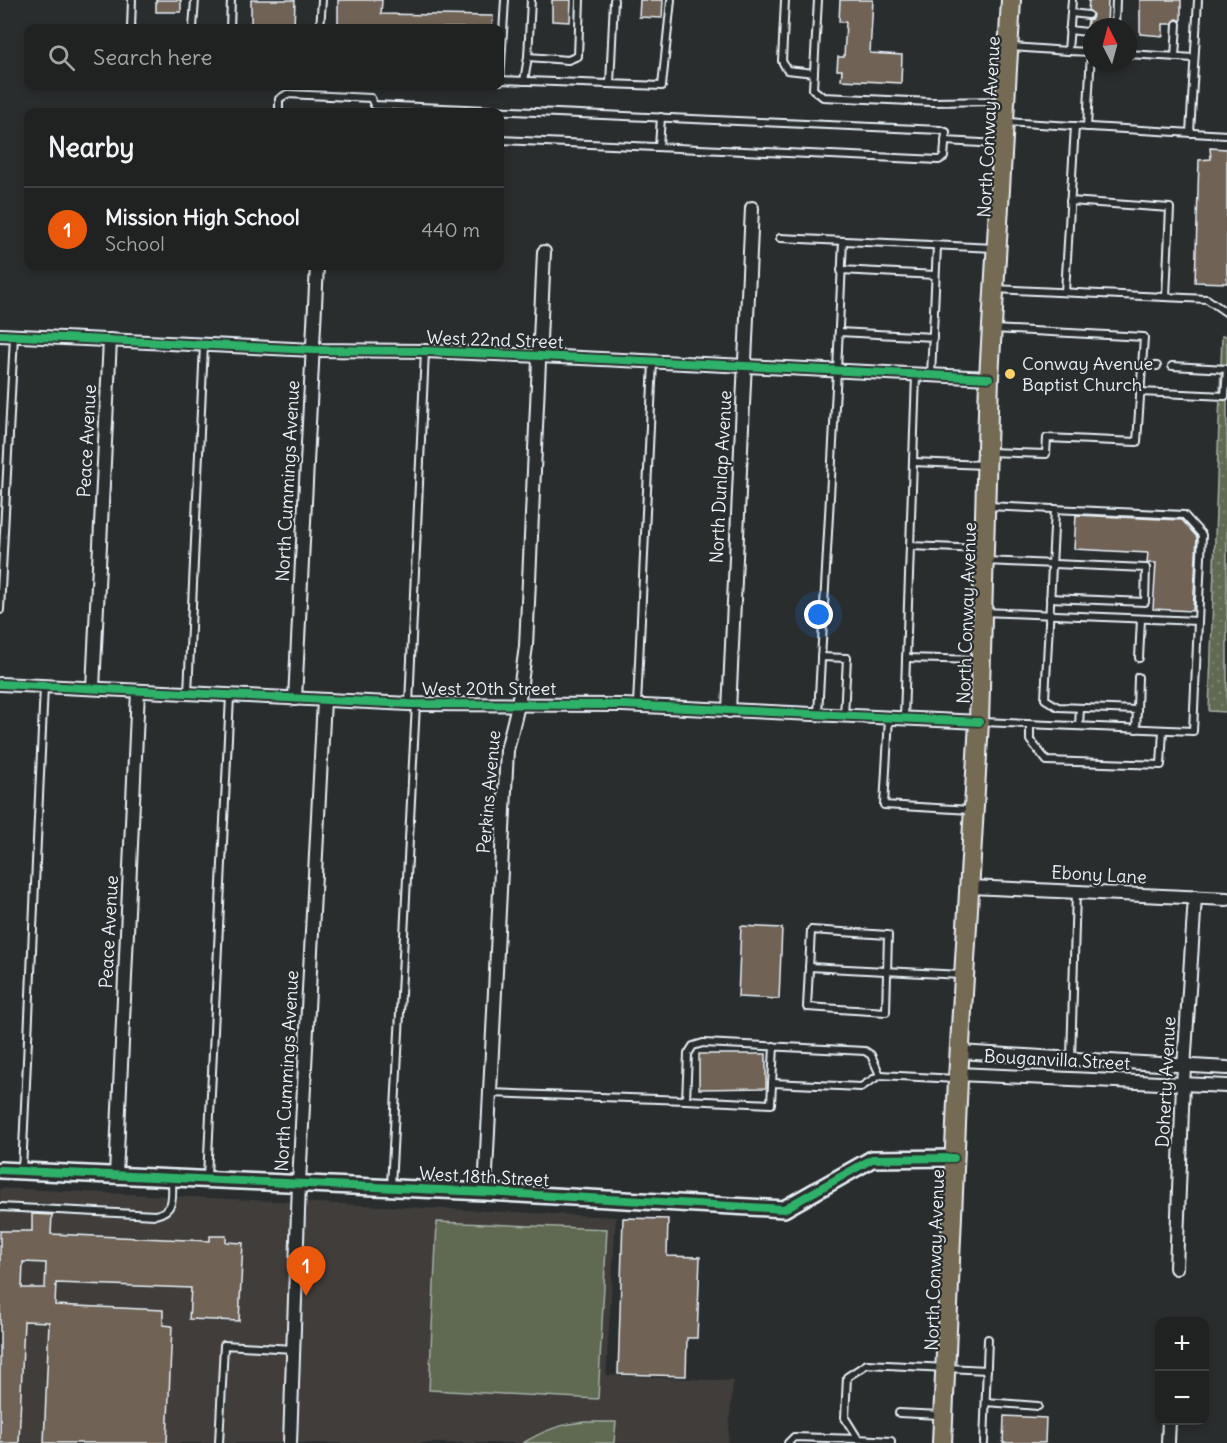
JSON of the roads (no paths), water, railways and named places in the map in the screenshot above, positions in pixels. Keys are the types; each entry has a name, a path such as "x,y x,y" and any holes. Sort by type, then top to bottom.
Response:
{"main road":[{"name":"North Conway Avenue","path":"942,1443 959,1052 979,722 989,378 1011,0"}],"street":[{"name":"North Dunlap Avenue","path":"729,711 752,208"},
{"name":"Perkins Avenue","path":"485,1192 507,750 518,705 526,646 544,252"},
{"name":"North Cummings Avenue","path":"295,699 317,270"},
{"name":"West 22nd Street","path":"0,335 313,350 425,351 540,356 989,378"},
{"name":"Peace Avenue","path":"93,688 110,340"},
{"name":"West 20th Street","path":"0,684 412,704 637,706 979,722"},
{"name":"Peace Avenue","path":"116,1175 138,691"},
{"name":"North Cummings Avenue","path":"290,1443 299,1183 324,700"},
{"name":"Ebony Lane","path":"970,887 1227,899"},
{"name":"Doherty Avenue","path":"1176,1268 1183,1084 1195,897"},
{"name":"Bouganvilla Street","path":"959,1052 1227,1068"},
{"path":"1069,1078 1071,1059"},
{"name":"Bouganvilla Street","path":"958,1076 1069,1078 1227,1086"},
{"name":"West 18th Street","path":"0,1170 485,1192 784,1209 872,1159 954,1158"},
{"path":"1168,1443 1169,1425"}],"lane":[{"path":"131,24 132,0"},
{"path":"193,24 195,0"},
{"path":"230,24 231,0"},
{"path":"320,24 322,0"},
{"path":"504,24 505,0"},
{"path":"524,81 528,57 531,0"},
{"path":"528,57 568,60 578,56 580,0"},
{"path":"610,84 614,0"},
{"path":"504,81 663,86 671,0"},
{"path":"785,0 782,61 787,70 814,74"},
{"path":"818,0 813,89 823,97 932,102 1005,101"},
{"path":"1068,51 1072,0"},
{"path":"1107,16 1115,16 1116,0"},
{"path":"1190,133 1198,0"},
{"path":"1071,13 1088,15"},
{"path":"1175,57 1177,24"},
{"path":"1070,30 1083,32"},
{"path":"1008,46 1083,52"},
{"path":"1137,55 1194,58"},
{"path":"1087,127 1091,72"},
{"path":"279,108 279,99 287,94 371,98 374,108"},
{"path":"504,113 661,117 946,132 944,157 939,160 504,140"},
{"path":"659,147 661,117"},
{"path":"1004,122 1227,135"},
{"path":"1065,292 1075,126"},
{"path":"945,141 1003,144"},
{"path":"1070,201 1170,208 1166,297"},
{"path":"780,238 997,248"},
{"path":"818,715 843,241"},
{"path":"931,375 937,246"},
{"path":"842,270 935,275"},
{"path":"994,289 1208,299 1227,313"},
{"path":"913,462 1046,454 1047,438 1137,442 1144,337 992,329"},
{"path":"839,332 933,336"},
{"path":"0,610 14,335"},
{"path":"188,693 204,345"},
{"path":"390,1188 425,351"},
{"path":"637,706 653,362"},
{"path":"1142,365 1157,366"},
{"path":"1140,392 1225,396 1227,369 1172,366"},
{"path":"904,719 916,374"},
{"path":"979,722 1192,731 1202,535 1184,515 985,506"},
{"path":"1055,509 1045,699 1058,707 1137,710"},
{"path":"910,546 1052,564 1146,568 1145,602 1050,598"},
{"path":"982,612 1198,621"},
{"path":"1139,658 1141,619"},
{"path":"821,657 847,658 844,716"},
{"path":"906,658 981,660"},
{"path":"1136,729 1138,677"},
{"path":"22,1171 44,686"},
{"path":"207,1179 230,696"},
{"path":"1079,726 1080,708"},
{"path":"889,718 885,805 974,810"},
{"path":"1030,725 1030,740 1047,761 1138,765 1161,765 1163,730"},
{"path":"1071,1059 1076,892"},
{"path":"811,930 888,935 886,1012 807,1007 809,967 811,930"},
{"path":"809,967 964,976"},
{"path":"686,1100 688,1054 693,1046 703,1043 865,1051 871,1055 880,1075"},
{"path":"490,1093 771,1104 774,1046"},
{"path":"772,1083 861,1087 880,1075 958,1076"},
{"path":"0,1207 155,1215 165,1213 171,1206 172,1178"},
{"path":"984,1443 988,1339"},
{"path":"219,1443 224,1345 293,1349"},
{"path":"858,1439 845,1418 847,1377 867,1364 987,1370"},
{"path":"986,1402 1038,1406"},
{"path":"899,1413 944,1415"},
{"path":"788,1443 794,1437 829,1441 858,1439 891,1441 891,1443"}],"place":[{"name":"Conway Avenue Baptist Church","path":"1010,374"},
{"name":"Mission High School","path":"306,1296"}]}
